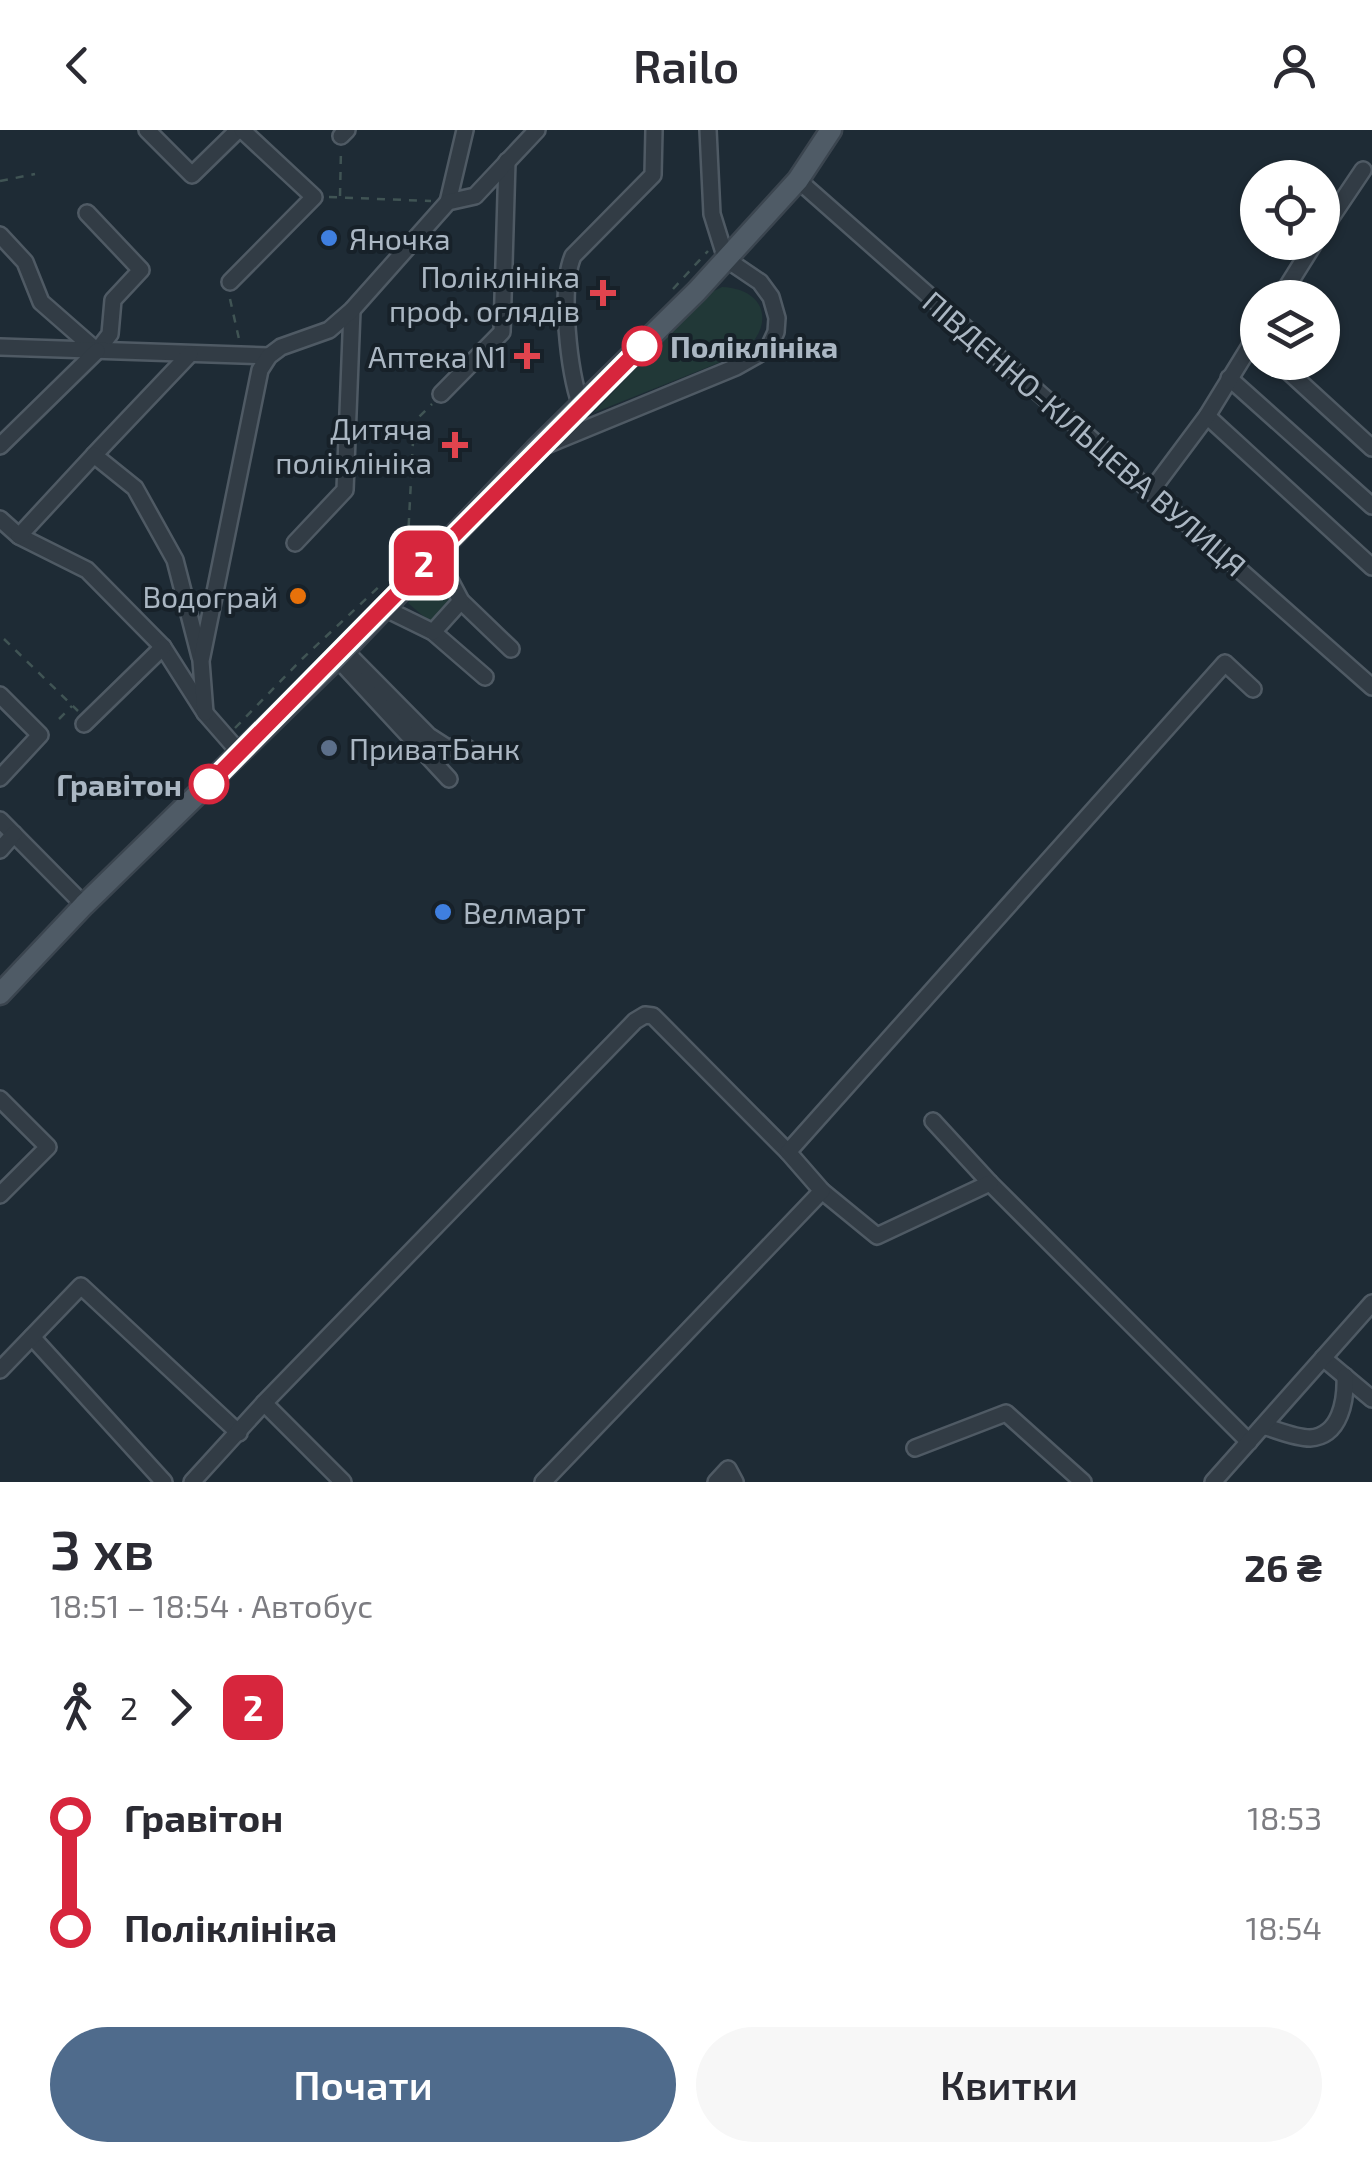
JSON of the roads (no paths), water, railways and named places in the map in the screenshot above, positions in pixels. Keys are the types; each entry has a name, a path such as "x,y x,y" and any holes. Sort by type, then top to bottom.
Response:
{"main road":[{"path":"0,994 726,259 798,180 832,130"}],"street":[{"path":"147,130 192,175 240,130 314,197 230,282"},
{"path":"201,661 260,370 281,347 329,330 352,310 448,202 465,130"},
{"path":"448,202 475,196 537,130"},
{"path":"582,406 570,366 566,272 573,256 653,175 654,130"},
{"path":"535,450 736,367 768,350 778,318 771,297 760,282 726,259 712,214 708,130"},
{"path":"442,394 502,332 507,161"},
{"path":"1340,204 1362,170"},
{"name":"ПІВДЕННО-КІЛЬЦЕВА ВУЛИЦЯ","path":"798,180 1372,687"},
{"path":"0,446 110,334 112,300 141,270 87,213"},
{"path":"0,235 24,262 41,302 97,350"},
{"path":"295,543 345,490 352,310"},
{"path":"0,347 269,356"},
{"path":"19,536 190,354"},
{"path":"1151,492 1207,416 1240,362"},
{"path":"1229,378 1372,506"},
{"path":"1298,380 1372,448"},
{"path":"1207,416 1372,567"},
{"path":"94,455 135,488 175,560 201,661 205,712"},
{"path":"0,518 19,536 87,570 164,647 205,712 240,753"},
{"path":"435,552 462,602 511,649"},
{"path":"433,632 462,602"},
{"path":"382,608 433,632 485,678"},
{"path":"86,722 164,647"},
{"path":"340,654 430,736 446,747 467,748"},
{"path":"340,654 449,779"},
{"path":"788,1152 1225,663 1253,689"},
{"path":"0,695 40,735 0,778"},
{"path":"0,820 84,905"},
{"path":"0,850 14,834"},
{"path":"192,1482 264,1403 645,1015 653,1016 822,1191 877,1236 990,1183"},
{"path":"0,1099 48,1147 0,1195"},
{"path":"933,1121 1249,1442"},
{"path":"543,1482 822,1191"},
{"path":"0,1370 81,1286 239,1434"},
{"path":"1212,1482 1372,1303"},
{"path":"32,1337 164,1482"},
{"path":"1323,1358 1372,1399"},
{"path":"1263,1426 1307,1438 1319,1436 1343,1411 1346,1376"},
{"path":"264,1403 343,1482"},
{"path":"914,1448 1006,1413 1083,1482"},
{"path":"716,1482 728,1469 735,1482"}],"place":[{"name":"Яночка","path":"329,238"},
{"name":"Поліклініка проф. оглядів","path":"603,293"},
{"name":"Поліклініка","path":"642,346"},
{"name":"Аптека N1","path":"527,356"},
{"name":"Дитяча поліклініка","path":"455,445"},
{"name":"Водограй","path":"298,596"},
{"name":"ПриватБанк","path":"329,748"},
{"name":"Гравітон","path":"209,784"},
{"name":"Велмарт","path":"443,912"}]}
